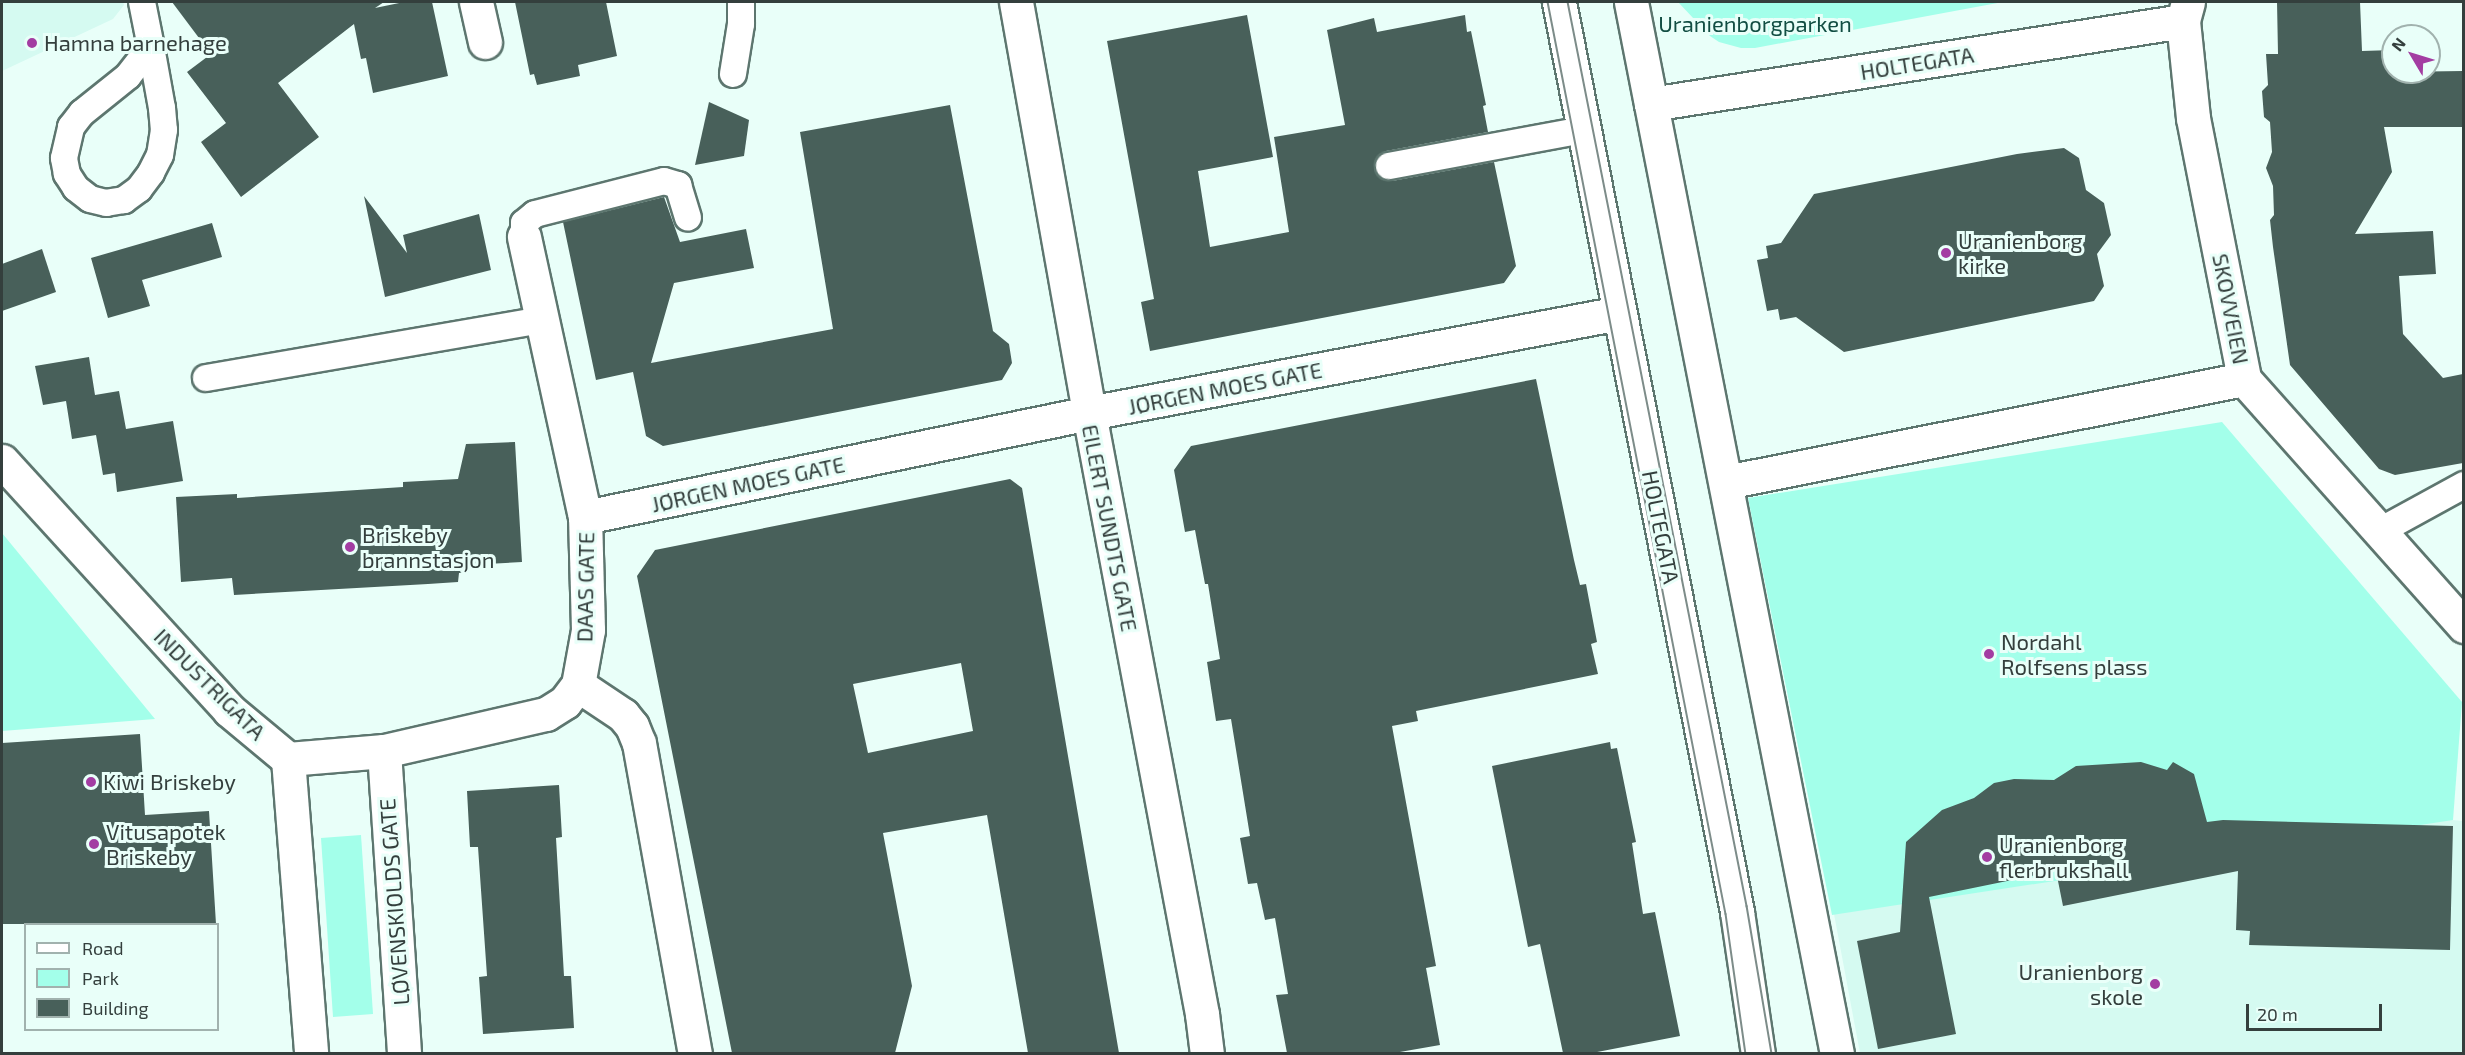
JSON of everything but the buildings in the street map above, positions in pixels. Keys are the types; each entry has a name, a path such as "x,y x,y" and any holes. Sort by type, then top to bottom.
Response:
{"street":[{"path":"476,2 484,42"},
{"name":"EILERT SUNDTS GATE","path":"1016,2 1089,413 1200,1002 1207,1053"},
{"name":"HOLTEGATA","path":"1559,2 1737,912 1758,1053"},
{"path":"1631,2 1837,1053"},
{"name":"HOLTEGATA","path":"1651,104 2186,11"},
{"name":"SKOVVEIEN","path":"2186,11 2193,118 2244,379 2463,626"},
{"name":"DAAS GATE","path":"524,237 585,518 588,630 578,685"},
{"name":"JØRGEN MOES GATE","path":"585,518 1089,413 1619,314"},
{"path":"1726,482 2244,379"},
{"name":"INDUSTRIGATA","path":"2,461 229,710 288,759"},
{"path":"311,1053 288,759 384,751 546,714 565,702 578,685 623,715 632,726 639,743 695,1053"},
{"name":"LØVENSKIOLDS GATE","path":"384,751 404,1053"}],"lane":[{"path":"142,2 151,47 162,108 164,130 160,155 151,173 139,189 124,200 106,203 90,199 76,188 67,174 64,158 71,127 82,113 128,76 151,47"},
{"path":"733,74 741,24 741,2"},
{"path":"1389,166 1584,129"},
{"path":"524,237 524,223 535,214 663,181 678,185 688,217"},
{"path":"206,378 542,320"},
{"path":"2380,531 2463,485"}],"shaded area":[{"name":"Hamna barnehage","path":"2,2 123,2 124,5 113,19 2,71"},
{"name":"Uranienborg skole","path":"2387,814 2463,821 2463,1053 1860,1053 1834,914 1921,896"}],"green space":[{"name":"Uranienborgparken","path":"1678,2 2003,2 1755,48 1741,48 1719,42 1710,36"},
{"path":"2222,422 2462,702 2453,820 1832,915 1748,498"},
{"path":"2,533 155,719 2,731"},
{"path":"361,835 373,1014 333,1017 321,838"}],"tram line":[{"path":"1548,2 1726,914 1746,1054"},
{"path":"1568,2 1747,906 1772,1054"}],"place":[{"name":"Hamna barnehage","path":"32,43"},
{"name":"Uranienborg kirke","path":"1946,253"},
{"name":"Briskeby brannstasjon","path":"350,547"},
{"name":"Nordahl Rolfsens plass","path":"1989,654"},
{"name":"Kiwi Briskeby","path":"91,782"},
{"name":"Vitusapotek Briskeby","path":"94,844"},
{"name":"Uranienborg flerbrukshall","path":"1987,857"},
{"name":"Uranienborg skole","path":"2155,984"}]}
